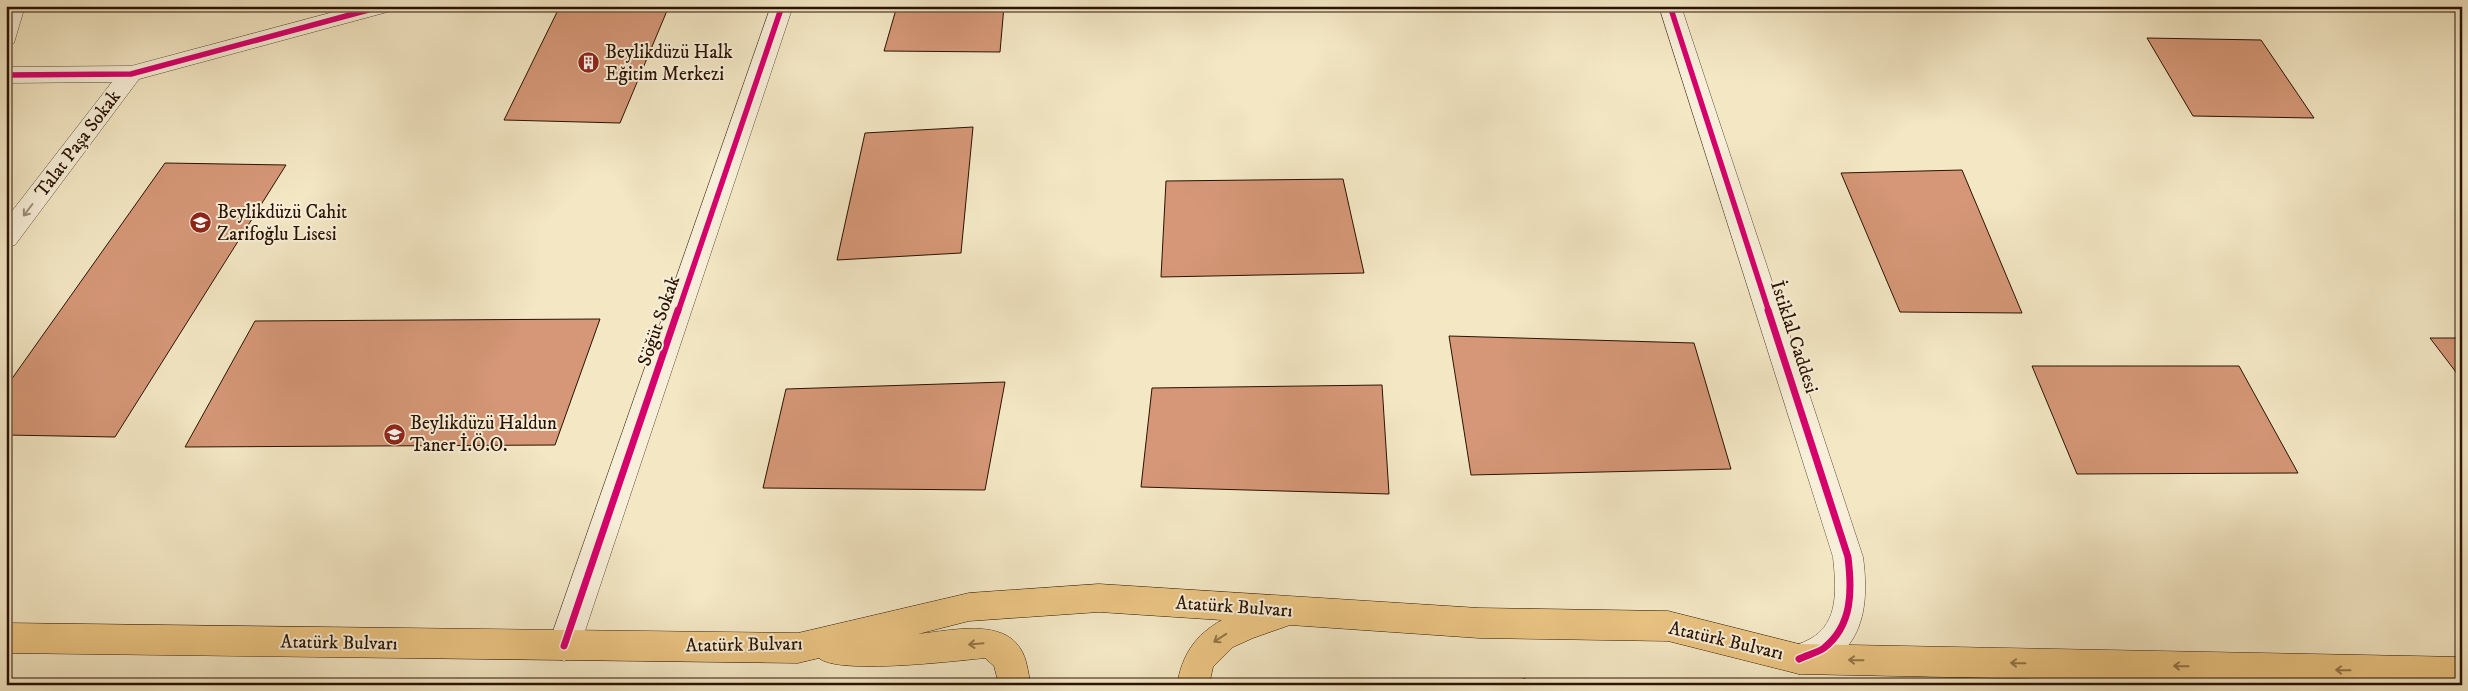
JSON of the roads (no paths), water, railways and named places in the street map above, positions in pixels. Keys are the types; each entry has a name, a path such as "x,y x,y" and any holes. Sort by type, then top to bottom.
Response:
{"main road":[{"name":"Atatürk Bulvarı","path":"6,638 798,648 969,607 1099,598 1480,623 1668,626 1799,659 2462,672"},
{"path":"1193,685 1194,672 1203,652 1219,638 1250,622 1299,611"},
{"path":"798,648 888,651 990,643 1008,656 1015,685"}],"street":[{"path":"6,38 14,6"},
{"path":"6,75 131,74 383,6"},
{"name":"Söğüt Sokak","path":"564,646 782,6"},
{"name":"İstiklal Caddesi","path":"1670,6 1848,557 1852,595 1842,630 1824,648 1799,659"},
{"name":"Talat Paşa Sokak","path":"6,238 131,74"}],"place":[{"name":"Beylikdüzü Halk Eğitim Merkezi","path":"589,63"},
{"name":"Beylikdüzü Cahit Zarifoğlu Lisesi","path":"201,223"},
{"name":"Beylikdüzü Haldun Taner İ.Ö.O.","path":"394,434"}]}
